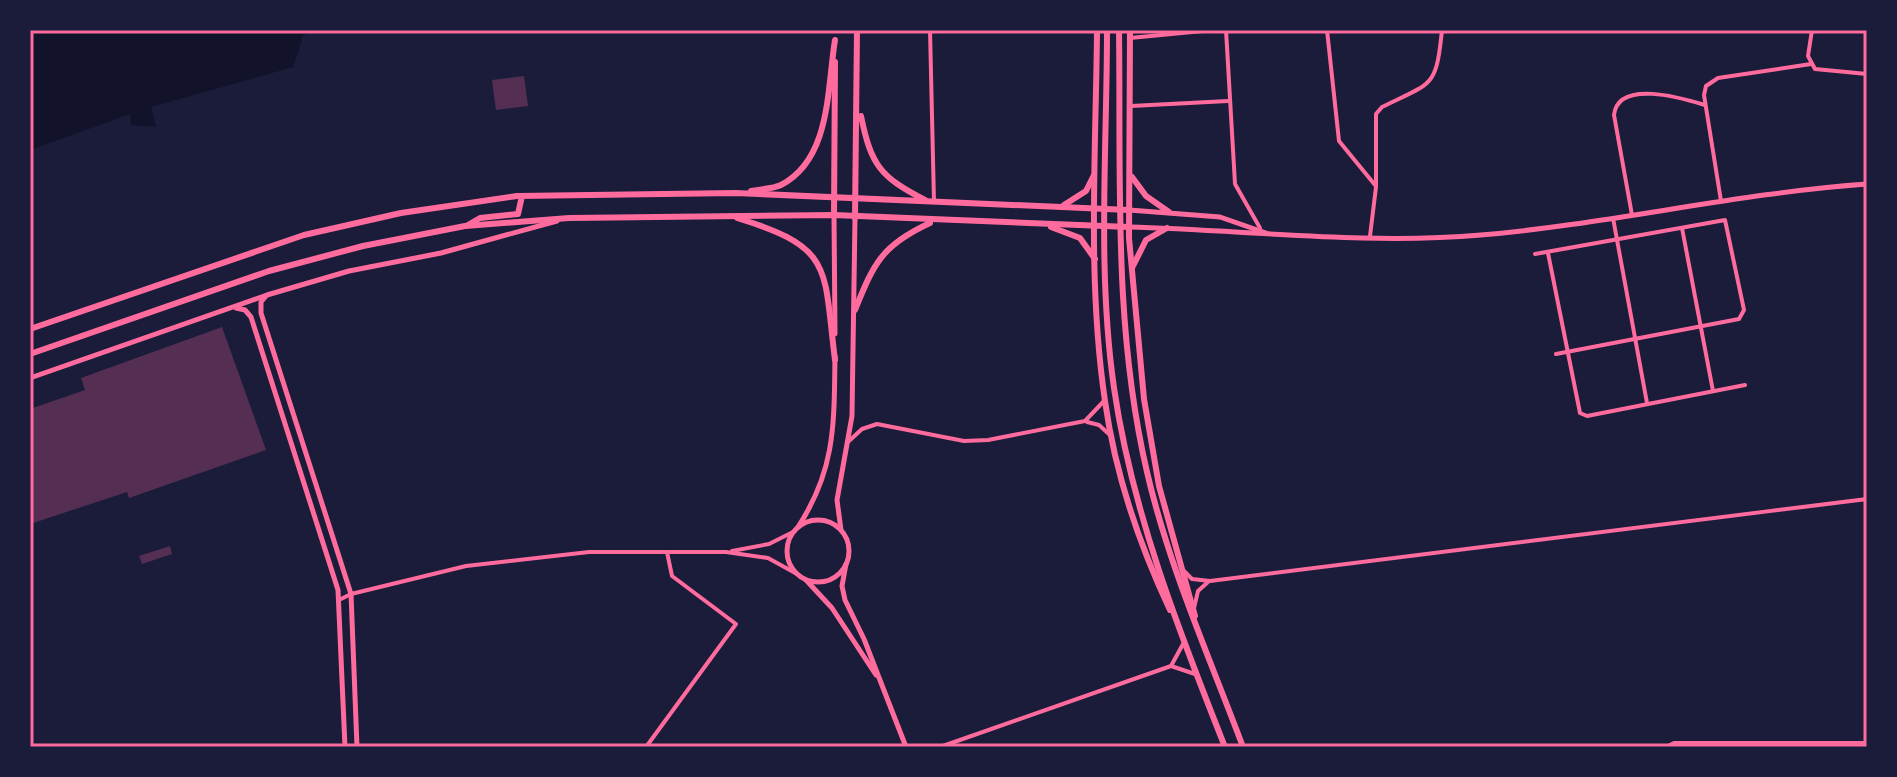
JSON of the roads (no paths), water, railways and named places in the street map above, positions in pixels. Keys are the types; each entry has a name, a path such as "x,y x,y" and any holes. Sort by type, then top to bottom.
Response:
{"main road":[{"path":"834,30 834,215"},
{"path":"855,218 857,30"},
{"path":"1097,30 1096,226 1104,400 1133,517 1177,624"},
{"path":"1107,30 1105,245 1114,390 1131,471 1177,624 1225,747"},
{"path":"1119,30 1118,244 1125,338 1146,470 1160,526 1243,747"},
{"path":"1130,34 1131,271 1151,443 1197,625"},
{"path":"736,193 779,186 809,161 821,138 835,40"},
{"path":"858,103 868,152 880,172 898,187 931,202"},
{"path":"1052,207 1065,205 1080,196 1093,180 1096,167"},
{"path":"1130,170 1138,189 1169,212"},
{"path":"30,329 304,235 401,213 522,196 736,193 1129,210"},
{"path":"465,226 480,218 518,214 522,196"},
{"path":"30,354 281,267 363,246 465,226 569,218 834,215 933,222 1129,227"},
{"path":"729,216 782,232 812,254 824,278 835,360"},
{"path":"855,310 879,257 899,239 933,222"},
{"path":"1044,225 1080,238 1097,261"},
{"path":"1131,271 1146,240 1167,228"}],"street":[{"path":"930,30 931,202"},
{"path":"1130,34 1213,30"},
{"path":"1226,30 1235,184 1260,228"},
{"path":"1327,30 1339,141 1376,187"},
{"path":"1370,236 1376,187 1376,114 1382,107 1434,79 1442,30"},
{"path":"1812,30 1808,56 1811,64 1821,72 1867,74"},
{"path":"1721,202 1704,90 1714,80 1811,64"},
{"path":"1632,215 1614,115 1617,103 1628,96 1646,95 1705,105"},
{"path":"1131,106 1229,101"},
{"path":"1129,227 1370,236 1481,235 1867,184"},
{"path":"1129,210 1220,217 1260,228 1267,233"},
{"path":"797,574 787,556 787,546 823,484 833,444 834,215"},
{"path":"30,378 267,295 349,271 441,253 569,218"},
{"path":"855,218 855,310 849,441 837,500 841,530 849,546 842,586 906,747"},
{"path":"1613,218 1647,403"},
{"path":"1535,254 1725,220 1744,310 1739,319 1556,354"},
{"path":"1682,228 1713,391"},
{"path":"1548,253 1580,413 1587,416 1745,385"},
{"path":"267,295 261,302 261,313 351,594 357,747"},
{"path":"235,308 245,310 251,317 329,554 339,600 345,747"},
{"path":"1085,421 1097,412 1104,400"},
{"path":"849,441 862,429 877,424 975,441 1085,421 1099,425 1112,436"},
{"path":"1184,571 1192,579 1210,581 1865,500"},
{"path":"726,552 769,544 797,529 824,520 841,530"},
{"path":"339,600 351,594 481,564 589,552 726,552 768,558 805,579 832,608 883,686"},
{"path":"646,747 736,624 672,576 667,552"},
{"path":"805,579 815,582 833,578 846,564"},
{"path":"1193,611 1198,591 1210,581"},
{"path":"1171,666 1183,642"},
{"path":"940,747 1171,666 1197,676"},
{"path":"1666,747 1674,743 1867,743"}]}
